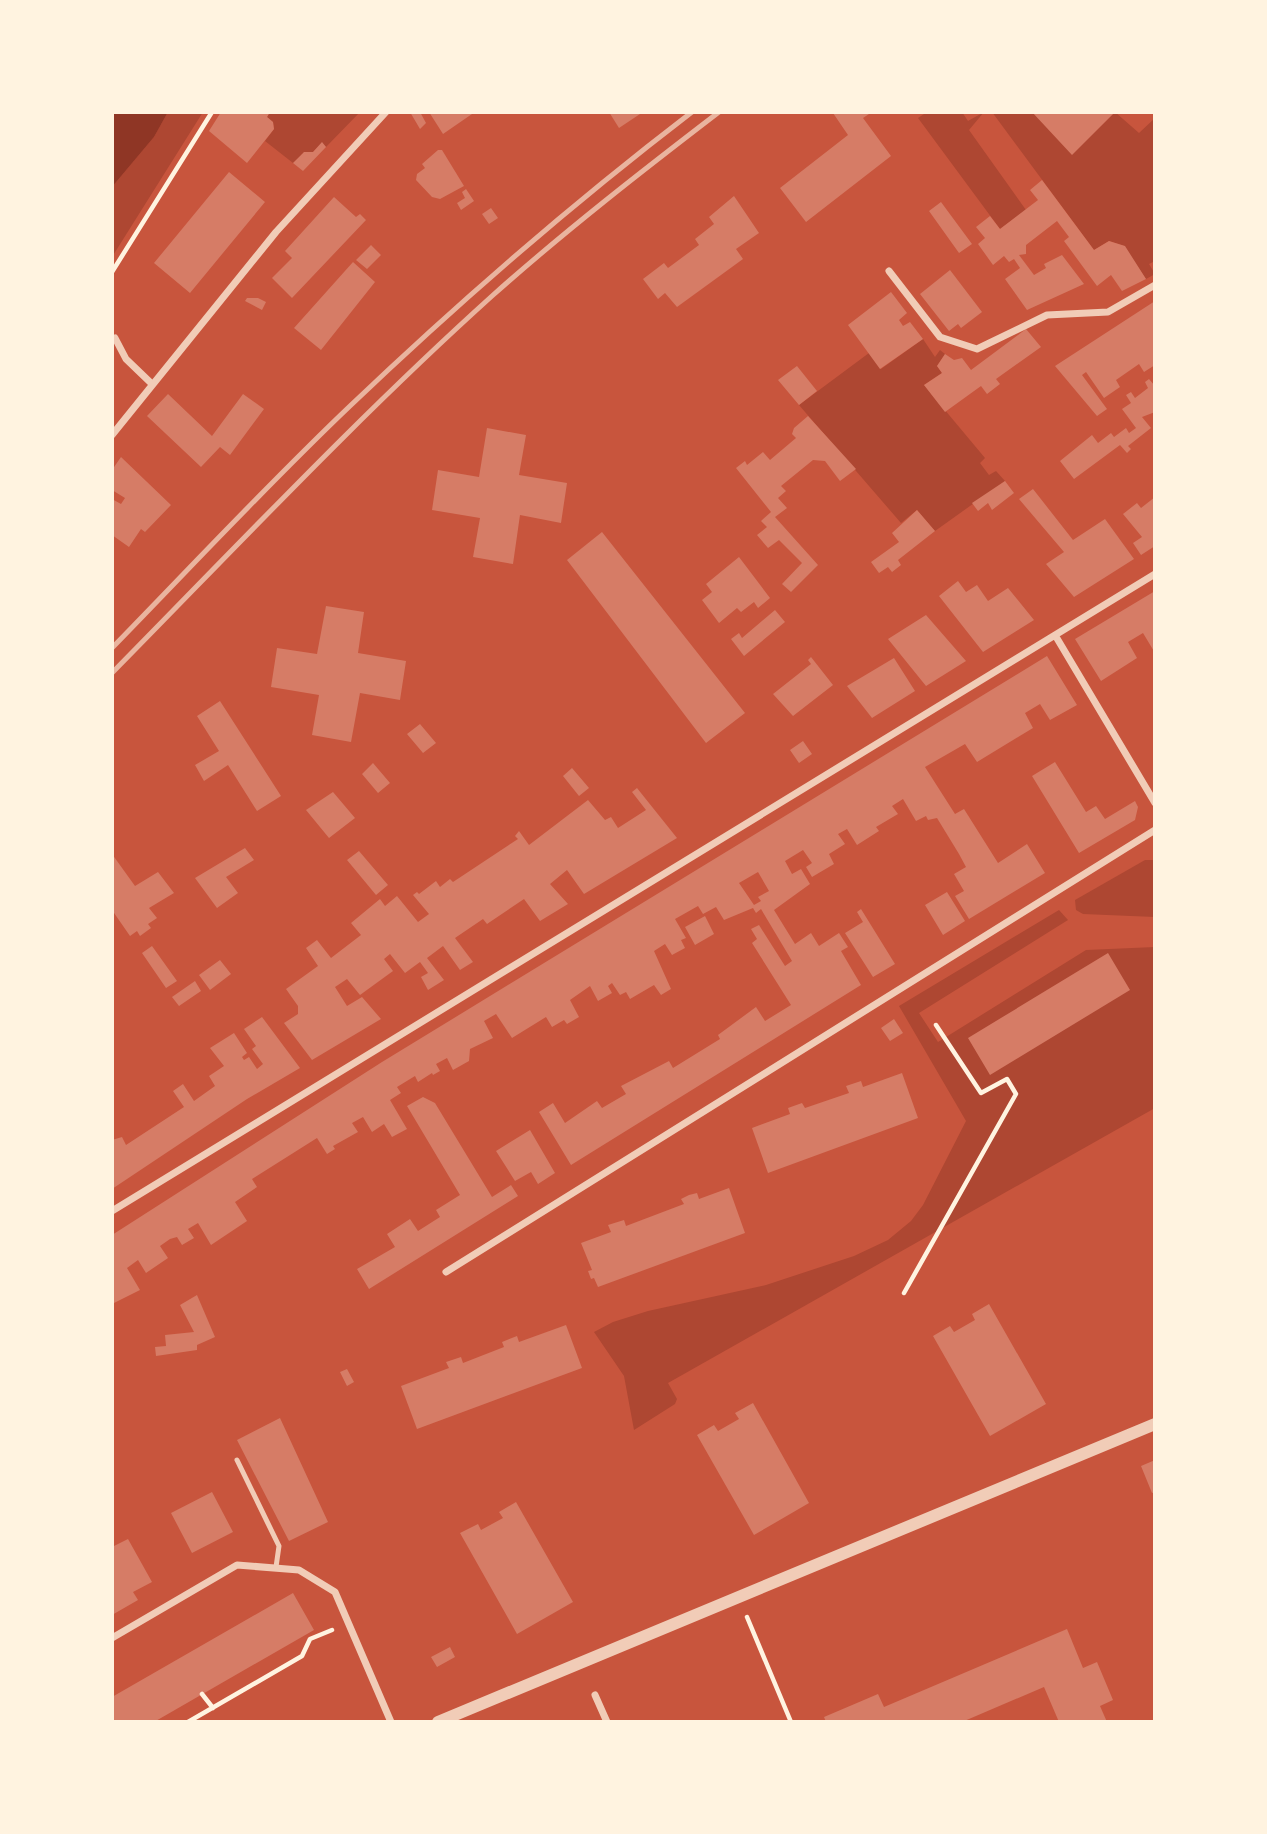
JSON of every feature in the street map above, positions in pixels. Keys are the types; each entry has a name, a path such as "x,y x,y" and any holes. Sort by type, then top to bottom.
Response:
{"street":[{"path":"112,435 276,232 386,112"},
{"path":"889,271 940,337 976,349 1047,315 1108,312 1155,285"},
{"path":"115,338 126,359 152,384"},
{"path":"112,1211 1155,575"},
{"path":"1055,635 1155,803"},
{"path":"446,1272 1155,830"},
{"path":"438,1722 1155,1424"},
{"path":"112,1638 237,1565 299,1570 335,1592 391,1722"},
{"path":"595,1695 607,1722"}],"lane":[{"path":"237,1461 279,1546 276,1567"}],"path":[{"path":"112,272 212,112"},
{"path":"904,1293 1016,1094 1007,1079 981,1093 936,1025"},
{"path":"747,1616 791,1722"},
{"path":"188,1722 302,1656 310,1639 349,1623"},
{"path":"202,1694 213,1708"}],"shaded area":[{"path":"112,112 168,112 154,137 112,187"},
{"path":"168,112 203,112 112,257 112,187 154,137"},
{"path":"270,112 360,112 326,147 322,143 313,152 304,153 293,163 265,141 274,129 273,122 267,117"},
{"path":"927,112 962,112 968,121 984,112 969,130 1026,210 1000,229 918,118"},
{"path":"992,112 1033,112 1072,154 1115,112 1139,133 1155,118 1155,261 1149,264 1155,274 1146,279 1124,246 1109,241 1094,250"},
{"path":"923,339 935,357 940,350 945,354 937,366 942,373 924,385 985,458 980,463 989,475 996,471 1005,481 935,531 917,510 901,523 799,405 869,353 881,369"},
{"path":"1145,860 1155,860 1155,917 1083,914 1076,910 1075,900"},
{"path":"1059,910 1068,920 919,1013 938,1042 1086,950 1155,947 1155,1108 668,1383 677,1399 675,1404 634,1430 624,1376 594,1332 613,1322 648,1311 766,1285 854,1256 888,1240 911,1221 923,1205 966,1121 899,1006"}],"building":[{"path":"221,112 270,112 267,117 273,122 274,129 247,163 209,131"},
{"path":"410,112 420,112 426,123 420,129"},
{"path":"429,112 470,112 472,114 443,134"},
{"path":"609,112 643,112 619,128"},
{"path":"872,112 863,118 891,156 806,222 780,188 848,135 833,113"},
{"path":"1032,112 1115,112 1072,155"},
{"path":"322,142 326,147 303,171 293,163 304,152 313,152"},
{"path":"438,150 442,150 464,186 440,199 432,197 416,180 417,174 425,168 422,164"},
{"path":"229,172 265,202 190,293 154,263"},
{"path":"1042,180 1094,250 1109,241 1125,246 1146,279 1122,291 1111,275 1097,286 1064,241 1069,237 1057,221 1026,245 1026,254 1019,255 1034,275 1046,268 1044,264 1062,255 1084,284 1027,310 1005,279 1020,268 1014,259 1009,262 1004,256 993,265 978,244 985,238 976,227 990,216 1000,229 1038,200 1030,190"},
{"path":"466,189 474,201 461,210 457,203 465,198 462,192"},
{"path":"734,196 759,233 736,249 743,259 677,307 665,293 658,299 643,279 664,263 668,268 699,245 695,239 714,224 709,217"},
{"path":"334,197 356,217 360,214 366,220 292,298 272,278 292,258 285,251"},
{"path":"941,202 972,244 959,253 929,211"},
{"path":"491,208 498,218 489,224 482,214"},
{"path":"371,245 381,255 367,269 356,260"},
{"path":"353,262 375,282 321,350 294,328"},
{"path":"950,270 982,312 961,328 958,324 949,331 920,294"},
{"path":"891,292 907,313 899,320 903,326 910,322 923,339 880,369 848,325"},
{"path":"247,298 258,298 266,302 262,310 245,301"},
{"path":"1155,301 1155,365 1144,372 1139,364 1116,380 1120,387 1104,398 1086,372 1082,375 1107,409 1097,416 1055,366"},
{"path":"1026,329 1041,347 996,379 1000,384 987,394 981,386 945,412 924,385 942,373 937,366 945,354 954,360 962,358 971,370"},
{"path":"797,366 817,391 799,405 778,380"},
{"path":"1149,379 1155,386 1155,412 1142,417 1151,428 1128,446 1131,449 1127,453 1120,445 1074,479 1060,461 1092,435 1098,443 1111,433 1114,437 1126,428 1129,433 1136,428 1122,409 1131,403 1126,395 1131,392 1135,398 1148,388 1145,382"},
{"path":"168,394 212,436 243,394 264,409 230,455 220,447 201,467 147,416"},
{"path":"808,416 856,469 840,481 825,461 813,460 781,486 786,491 778,498 787,508 775,517 818,565 791,592 782,584 802,563 779,540 768,548 757,535 767,527 761,521 771,512 736,468 745,461 747,465 763,452 770,460 796,438 792,434 794,428"},
{"path":"487,428 526,435 519,475 567,483 561,523 520,515 513,564 473,557 480,518 432,510 438,470 479,477"},
{"path":"121,457 171,505 145,532 141,529 129,547 112,535 112,499 121,504 125,498 112,490 112,470"},
{"path":"1005,481 1014,493 992,510 988,503 978,511 972,503"},
{"path":"1033,489 1073,540 1105,519 1134,559 1074,597 1046,564 1064,552 1019,499"},
{"path":"1155,497 1155,546 1141,555 1133,543 1142,537 1123,514 1137,503 1141,508"},
{"path":"917,510 935,531 898,560 901,565 892,572 888,567 879,573 871,562 899,542 892,533"},
{"path":"602,532 745,713 706,743 567,560"},
{"path":"739,557 770,598 758,608 754,602 741,612 737,608 719,623 702,600 712,592 706,584"},
{"path":"958,581 966,592 977,585 988,601 1008,588 1034,620 983,652 939,596"},
{"path":"1155,591 1155,653 1143,633 1128,642 1137,658 1101,681 1075,639"},
{"path":"326,606 364,612 358,653 406,661 400,700 360,693 351,742 312,735 319,695 271,687 277,648 317,654"},
{"path":"775,610 785,622 744,656 731,639 739,633 742,638"},
{"path":"926,615 966,661 926,686 888,639"},
{"path":"1047,656 1077,705 1050,720 1040,704 1025,713 1033,728 977,762 965,744 925,767 955,814 964,809 998,863 1027,844 1045,873 969,919 955,896 964,891 954,874 966,867 959,854 937,818 928,820 926,816 916,821 903,799 892,806 898,814 876,827 879,831 857,845 847,829 838,834 845,844 829,854 834,864 812,877 806,867 812,863 803,850 785,861 792,874 801,869 810,884 774,910 795,944 811,933 819,946 839,933 848,947 841,951 861,985 571,1165 539,1112 553,1103 565,1123 597,1101 602,1108 626,1094 621,1086 669,1061 673,1068 720,1039 718,1035 756,1007 765,1021 791,1005 752,943 757,939 751,929 759,925 785,966 792,961 761,909 756,913 753,908 724,920 716,907 703,914 698,906 675,919 686,938 681,940 685,948 672,955 665,944 654,951 671,989 661,995 654,985 630,999 626,992 620,995 612,983 608,986 612,993 598,1001 590,986 570,1000 579,1017 567,1024 564,1020 552,1027 546,1017 512,1038 496,1014 484,1021 493,1038 470,1049 469,1061 453,1070 447,1058 436,1064 440,1071 418,1082 415,1076 397,1087 401,1093 390,1100 407,1129 392,1137 384,1124 372,1132 363,1117 352,1123 358,1132 333,1146 335,1149 327,1154 317,1138 252,1179 257,1187 235,1202 247,1221 211,1245 198,1223 188,1229 194,1238 182,1245 177,1237 170,1239 160,1246 168,1258 146,1273 138,1260 127,1268 140,1290 112,1304 112,1235 382,1062","holes":["758,872 769,891 758,897 761,901 754,905 739,883"]},
{"path":"811,657 833,685 793,716 773,694 811,664 808,660"},
{"path":"894,658 915,691 872,718 847,686"},
{"path":"220,701 281,796 257,811 228,765 204,781 195,765 219,751 197,716"},
{"path":"420,724 436,743 423,753 407,734"},
{"path":"803,741 812,754 799,763 790,750"},
{"path":"1055,762 1086,812 1096,806 1105,819 1135,801 1138,807 1135,820 1079,853 1032,776"},
{"path":"373,763 390,783 378,793 362,774"},
{"path":"572,768 589,788 579,796 563,776"},
{"path":"637,788 677,838 584,894 567,870 550,884 568,904 540,921 524,899 487,924 483,919 455,938 473,962 460,970 443,946 427,958 444,980 428,990 421,977 428,973 420,962 405,973 390,954 384,959 393,971 360,995 347,979 335,987 347,1006 362,997 381,1019 312,1060 284,1023 298,1014 298,1006 286,989 318,966 306,948 317,940 331,958 361,935 351,923 380,899 385,906 397,896 418,922 429,914 413,895 417,892 419,894 436,881 440,887 450,879 453,882 518,839 515,836 519,831 529,845 588,800 605,820 611,817 618,828 646,810 632,792"},
{"path":"333,792 355,818 329,838 306,810"},
{"path":"245,848 254,860 226,877 238,893 217,908 195,878"},
{"path":"359,851 388,885 376,895 347,860"},
{"path":"112,854 135,886 158,872 174,893 149,908 157,918 148,924 151,928 140,936 137,931 130,936 112,910"},
{"path":"947,892 965,921 943,935 925,905"},
{"path":"861,909 895,964 873,977 845,933 863,922 857,912"},
{"path":"705,916 714,934 695,945 685,927"},
{"path":"152,946 177,981 166,988 142,953"},
{"path":"1108,953 1130,990 990,1075 968,1038"},
{"path":"220,960 231,974 210,990 199,975"},
{"path":"195,981 201,991 179,1006 172,997"},
{"path":"262,1017 300,1068 247,1099 112,1189 112,1140 122,1137 126,1145 184,1107 173,1091 183,1084 194,1101 215,1086 209,1076 224,1066 210,1048 234,1033 247,1053 242,1057 244,1060 249,1057 257,1069 263,1064 252,1049 256,1046 244,1029"},
{"path":"894,1019 903,1033 890,1041 881,1028"},
{"path":"902,1073 918,1118 768,1173 752,1128 790,1114 788,1108 802,1103 805,1108 849,1093 846,1086 861,1081 863,1087"},
{"path":"423,1097 435,1103 492,1197 511,1185 518,1196 369,1289 357,1269 395,1247 387,1234 410,1219 418,1231 440,1217 436,1210 460,1195 407,1106"},
{"path":"530,1130 555,1173 538,1184 531,1172 515,1181 496,1151"},
{"path":"729,1188 745,1233 598,1287 594,1278 591,1279 588,1271 592,1270 581,1243 611,1232 608,1225 624,1220 626,1226 684,1204 681,1199 689,1195 697,1193 699,1199"},
{"path":"197,1295 215,1337 197,1345 197,1350 156,1356 155,1347 166,1346 165,1335 194,1332 180,1305"},
{"path":"989,1304 1046,1404 990,1436 933,1336 950,1326 954,1332 975,1320 972,1314"},
{"path":"566,1325 582,1368 417,1429 401,1386 449,1368 446,1362 461,1357 463,1363 504,1347 502,1342 517,1336 519,1342"},
{"path":"347,1369 354,1382 347,1386 340,1372"},
{"path":"753,1403 809,1503 754,1535 697,1435 714,1425 718,1431 739,1419 735,1413"},
{"path":"280,1418 328,1522 289,1541 237,1440"},
{"path":"1155,1460 1155,1492 1152,1493 1141,1466"},
{"path":"212,1492 233,1532 192,1553 171,1513"},
{"path":"516,1502 573,1602 517,1634 460,1533 478,1524 481,1530 503,1518 499,1512"},
{"path":"128,1539 152,1582 133,1592 138,1600 112,1615 112,1547"},
{"path":"293,1593 314,1630 154,1722 112,1722 112,1697"},
{"path":"1067,1629 1083,1668 1097,1662 1113,1700 1100,1706 1107,1722 1059,1722 1044,1687 962,1722 826,1722 824,1717 878,1694 884,1707"},
{"path":"450,1647 455,1657 437,1667 431,1657"}],"railway":[{"path":"112,648 289,465 391,367 560,218 692,112"},
{"path":"112,673 299,482 443,341 547,248 719,112"}]}
